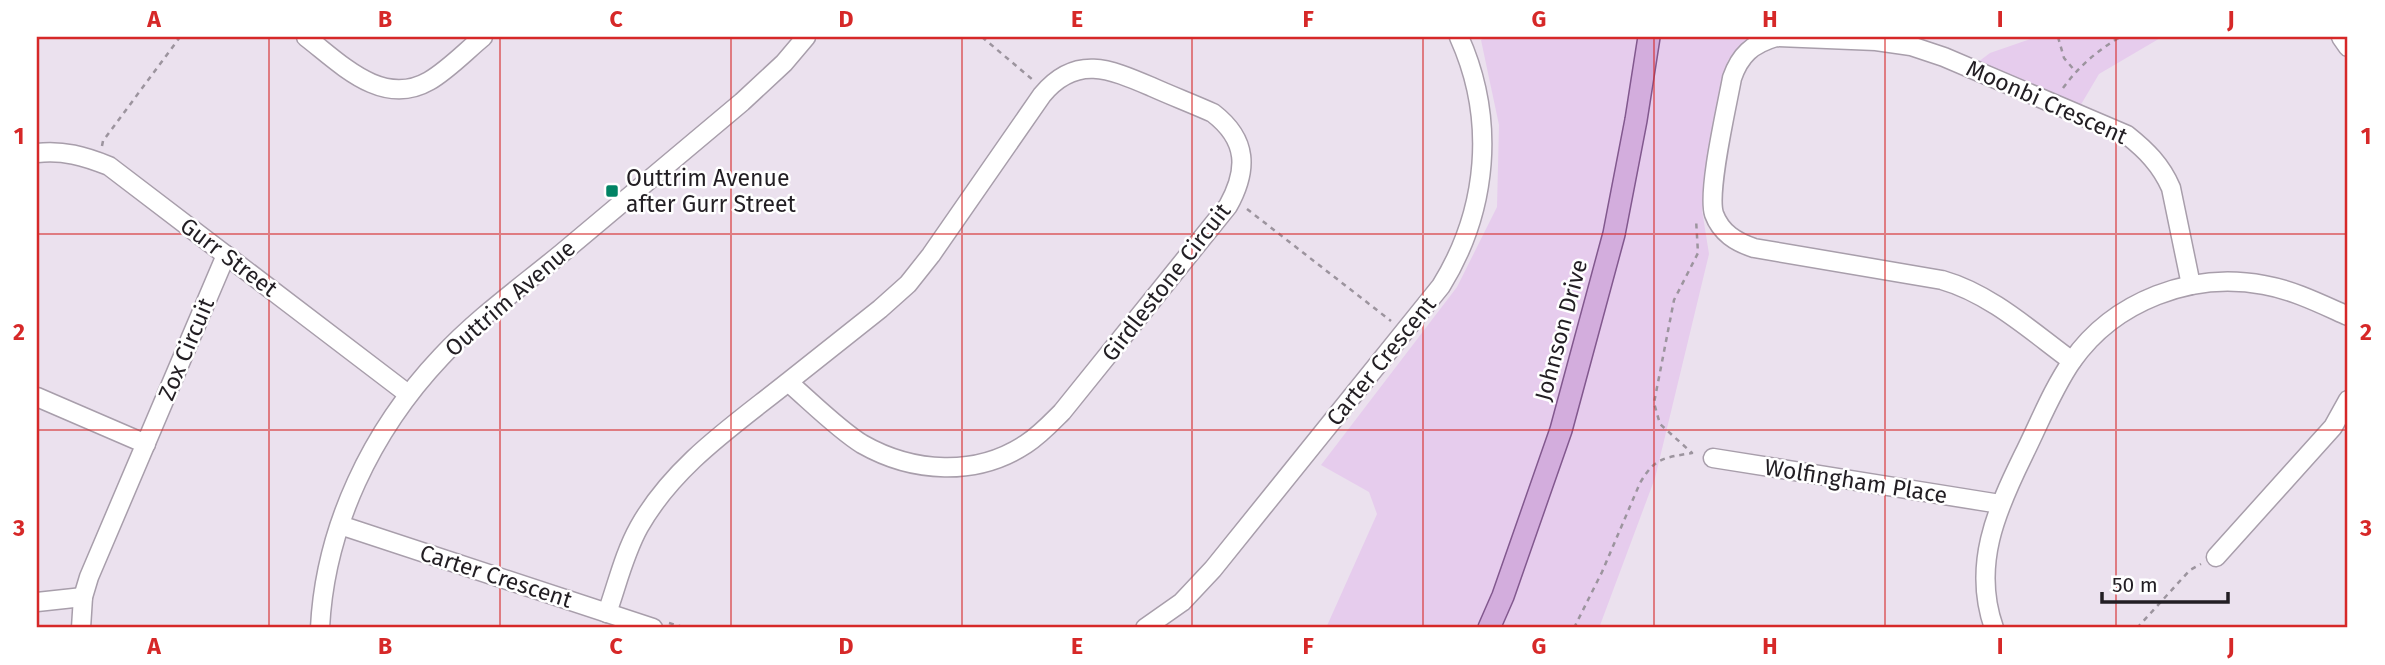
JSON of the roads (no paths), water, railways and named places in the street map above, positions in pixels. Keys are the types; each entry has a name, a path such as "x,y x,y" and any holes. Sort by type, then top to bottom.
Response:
{"main road":[{"name":"Johnson Drive","path":"1489,628 1503,596 1568,404 1614,234 1649,37"}],"street":[{"path":"306,37 359,77 377,87 409,89 429,81 483,37"},
{"name":"Outtrim Avenue","path":"320,628 325,580 340,525 368,457 408,394 458,340 742,103 784,63 806,37"},
{"name":"Carter Crescent","path":"1145,628 1182,602 1213,569 1441,286 1453,267 1471,226 1483,159 1482,115 1472,71 1459,37"},
{"name":"Moonbi Crescent","path":"2072,361 1964,286 1754,248 1739,243 1726,234 1714,213 1712,190 1732,78 1737,63 1747,51 1760,41 1776,37 1876,41 1911,46 1944,57 2127,135 2149,152 2171,188 2190,285"},
{"path":"2341,37 2348,47"},
{"name":"Girdlestone Circuit","path":"607,613 629,547 661,492 689,461 908,284 1046,90 1066,74 1097,68 1118,73 1213,113 1235,136 1242,167 1239,188 1228,206 1062,412 1031,441 992,460 958,467 941,468 907,463 860,443 788,382"},
{"name":"Gurr Street","path":"37,153 53,151 82,155 109,166 408,394"},
{"name":"Zox Circuit","path":"80,628 83,597 89,577 226,255"},
{"path":"1994,628 1986,581 1989,542 2000,504 2057,387 2072,361 2096,334 2124,311 2156,295 2190,285 2227,281 2264,285 2300,296 2348,316"},
{"path":"37,397 146,444"},
{"path":"2216,557 2333,427 2348,400"},
{"name":"Wolfingham Place","path":"1713,458 2000,504"},
{"name":"Carter Crescent","path":"340,525 653,628"},
{"path":"37,602 83,597"}],"place":[{"name":"Outtrim Avenue after Gurr Street","path":"612,191"}]}
